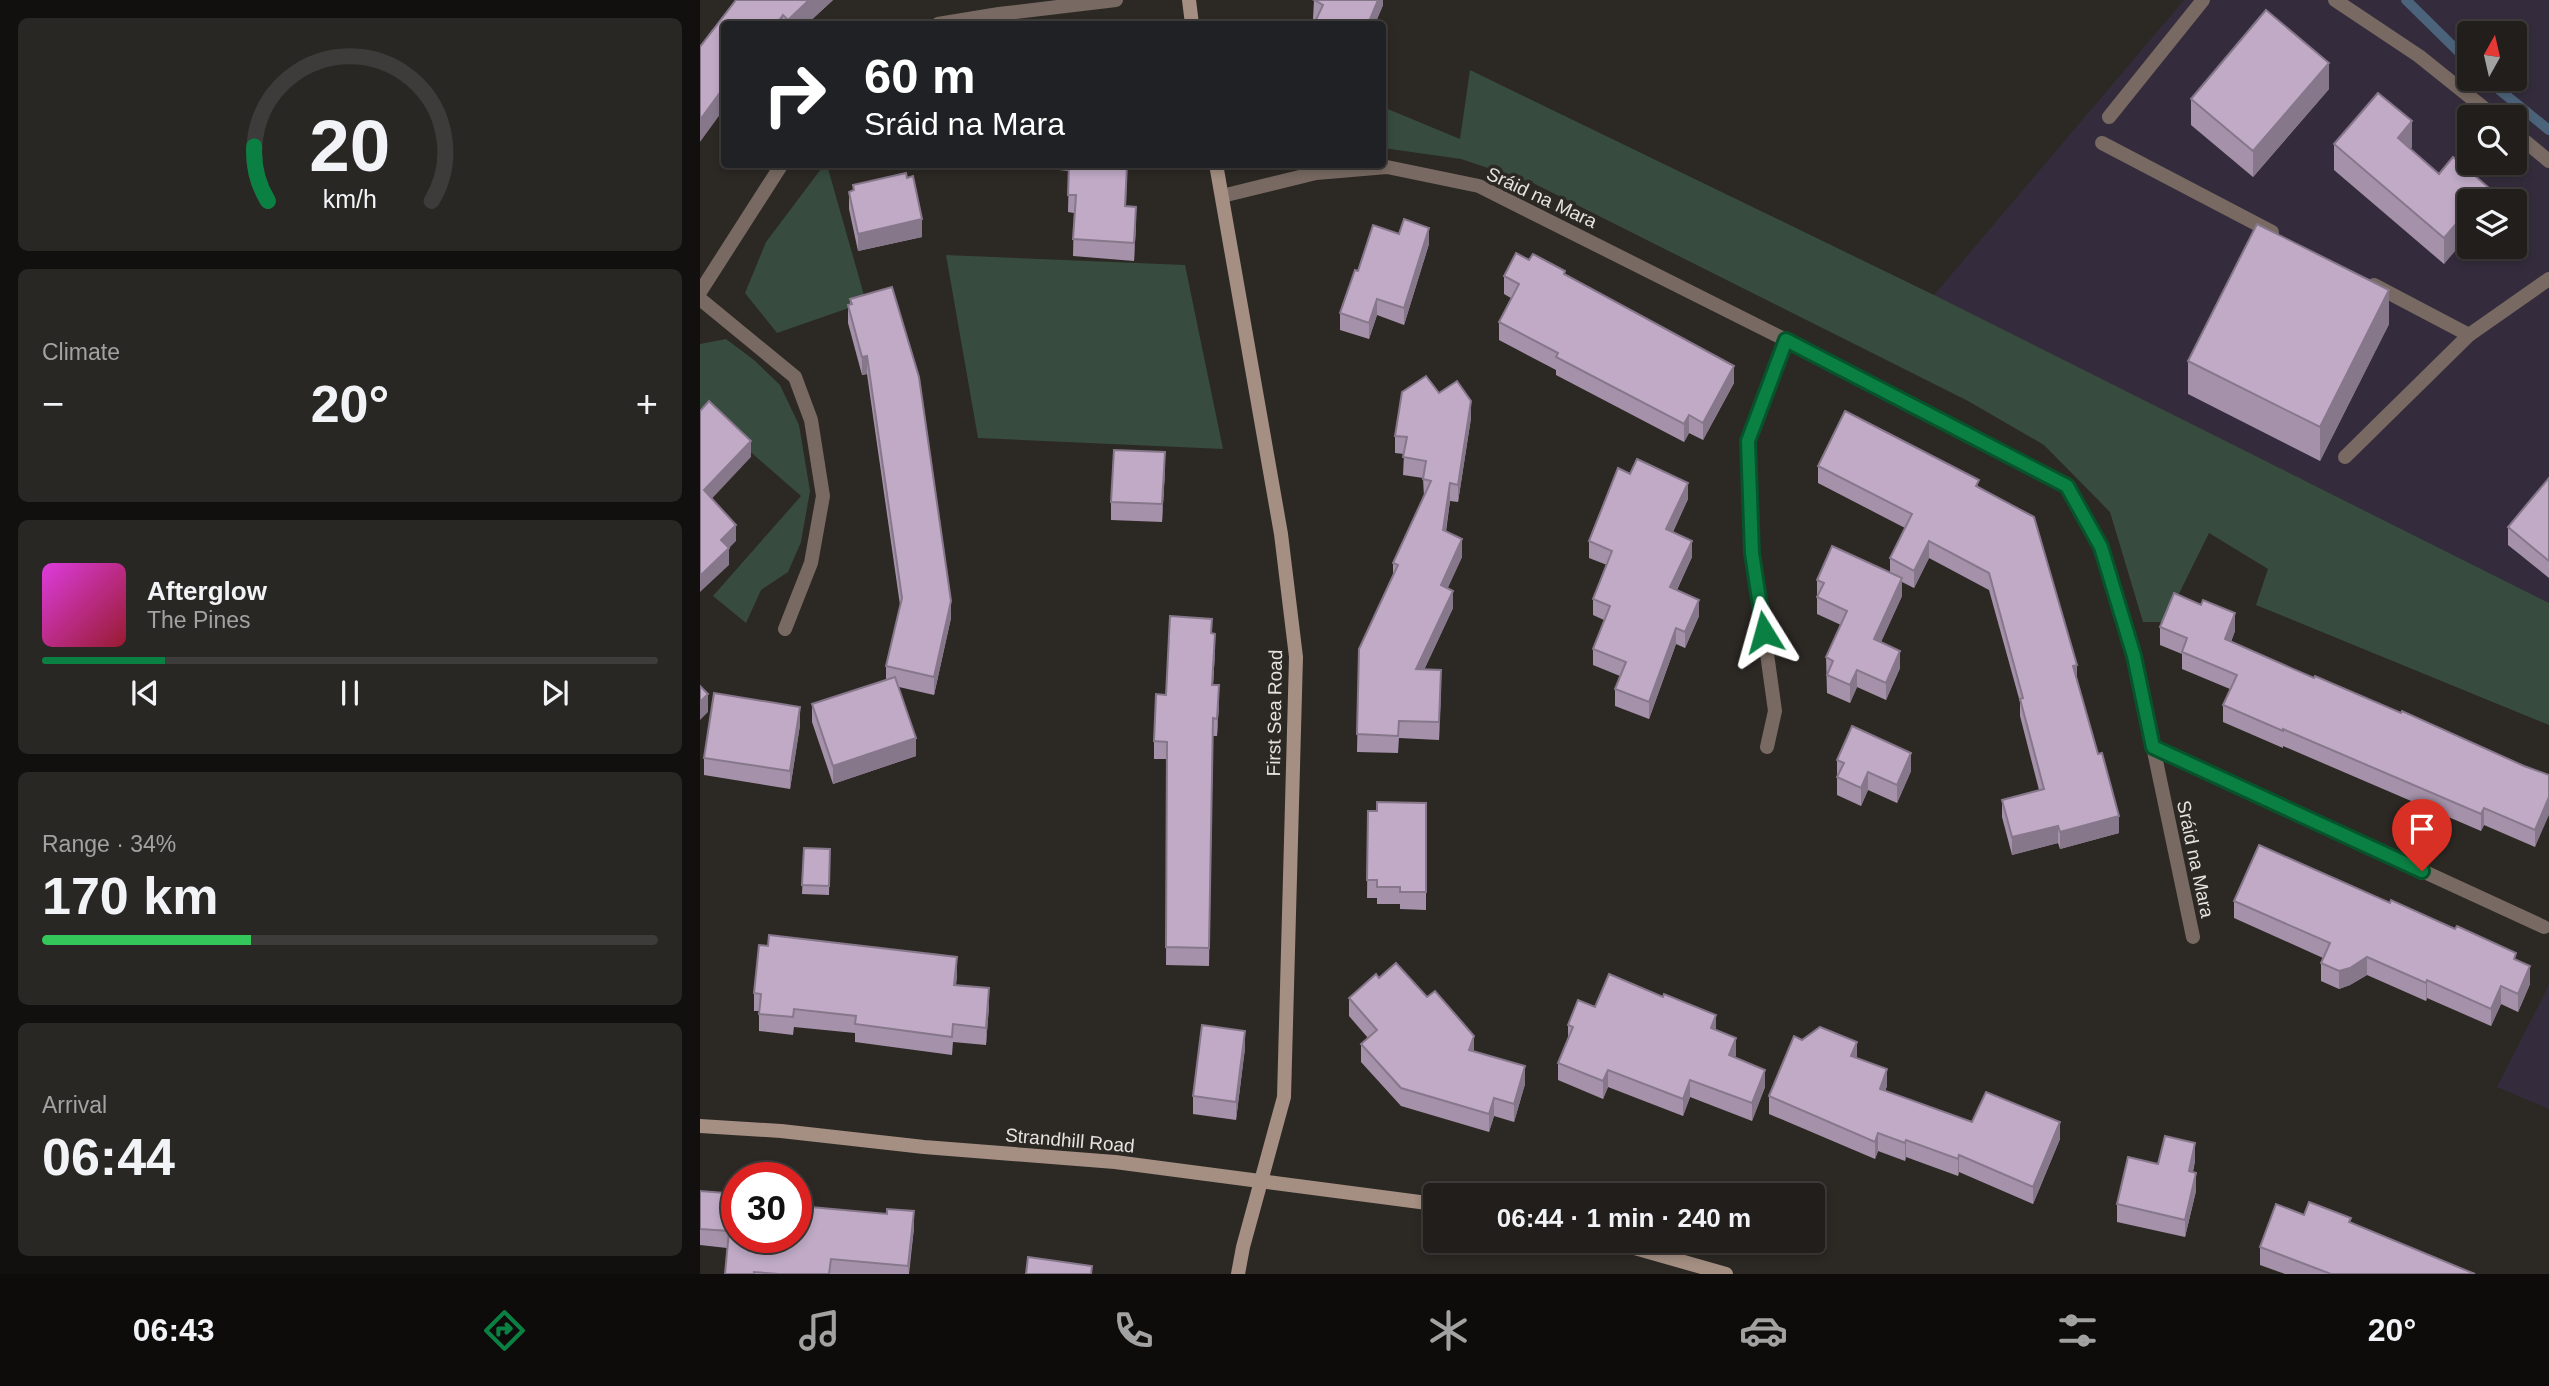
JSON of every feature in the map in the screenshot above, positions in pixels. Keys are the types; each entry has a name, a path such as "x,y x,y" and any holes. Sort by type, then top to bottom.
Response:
{"street":[{"path":"956,21 1116,0"},
{"path":"1189,0 1192,21"},
{"path":"2109,117 2203,0"},
{"path":"2335,0 2419,56 2479,105"},
{"path":"2102,143 2281,236"},
{"path":"2527,144 2549,161"},
{"name":"Sráid na Mara","path":"1386,167 1479,186 1786,340 2067,486 2101,547 2134,656 2193,937"},
{"path":"700,292 779,168"},
{"name":"First Sea Road","path":"1217,168 1281,534 1296,657 1284,1097 1260,1180 1238,1274"},
{"name":"Sráid na Mara","path":"1222,196 1317,173 1375,168"},
{"path":"2345,457 2469,335 2549,279"},
{"path":"2364,280 2469,335"},
{"path":"700,299 795,377 811,420 824,496 811,563 785,629"},
{"path":"1767,747 1775,710 1752,553 1748,441 1786,340"},
{"path":"2153,747 2544,927"},
{"name":"Strandhill Road","path":"700,1126 1115,1162 1423,1202"},
{"path":"1652,1253 1726,1274"}],"shaded area":[{"path":"2184,0 2549,0 2549,603 1934,295"},
{"path":"2549,985 2549,1109 2497,1087"}],"green space":[{"path":"1470,70 1934,295 2549,603 2549,725 2256,605 2268,569 2209,533 2165,622 2143,622 2110,512 2044,445 1968,401 1533,183 1461,159 1386,148 1386,108 1460,139"},
{"path":"822,168 828,168 866,302 777,333 745,293 766,242"},
{"path":"946,255 1185,265 1223,449 978,438"},
{"path":"726,339 754,360 780,385 799,425 810,491 801,542 788,572 761,590 746,623 713,596 801,496 700,408 700,344"}],"building":[{"path":"736,0 809,0 788,20 783,15 778,21 721,21 721,91 700,120 700,47"},
{"path":"1314,0 1378,0 1369,21 1315,21 1323,5"},
{"path":"2266,10 2329,63 2253,151 2191,99"},
{"path":"2378,93 2412,121 2398,138 2439,174 2453,157 2457,160 2457,175 2474,175 2488,187 2457,189 2457,223 2444,238 2334,144"},
{"path":"1069,168 1127,168 1125,206 1136,207 1134,243 1073,239 1076,195 1068,195"},
{"path":"906,173 907,178 913,176 922,219 858,234 849,192 854,190 853,185"},
{"path":"1404,219 1429,228 1404,308 1377,299 1369,323 1340,313 1355,270 1358,271 1373,225 1399,234"},
{"path":"2257,224 2389,290 2320,427 2188,361"},
{"path":"1516,253 1529,260 1533,254 1565,271 1564,274 1734,366 1703,423 1689,415 1684,424 1556,357 1558,353 1499,322 1519,284 1504,276"},
{"path":"892,287 919,377 951,601 934,677 886,666 902,598 867,356 862,357 848,305 852,304 850,299"},
{"path":"1426,376 1439,393 1457,381 1471,401 1458,485 1450,483 1443,530 1462,539 1441,585 1453,591 1416,669 1441,670 1439,722 1399,721 1398,736 1357,734 1359,649 1398,565 1393,563 1431,481 1423,479 1426,461 1403,457 1407,437 1395,436 1402,392"},
{"path":"709,401 751,441 704,490 736,525 721,540 729,548 700,576 700,411"},
{"path":"1845,411 1979,480 1976,486 2034,517 2077,665 2073,666 2098,754 2102,753 2119,816 2060,832 2058,826 2012,837 2002,800 2044,789 2020,699 2023,698 1989,573 1929,541 1914,571 1890,558 1912,514 1818,466"},
{"path":"1114,450 1165,452 1162,504 1111,502"},
{"path":"1637,459 1688,483 1666,529 1692,541 1670,587 1699,600 1685,632 1676,628 1649,702 1615,689 1626,662 1593,649 1610,606 1593,599 1612,551 1589,541 1618,468 1630,474"},
{"path":"2549,478 2549,561 2508,527"},
{"path":"1832,546 1902,578 1874,639 1900,651 1886,683 1857,670 1850,685 1827,675 1833,661 1826,657 1847,611 1817,597 1824,583 1817,580"},
{"path":"2174,593 2201,605 2203,600 2235,613 2225,639 2314,678 2315,676 2401,713 2402,711 2549,775 2549,797 2535,830 2484,808 2481,814 2223,705 2237,675 2182,652 2187,638 2160,627"},
{"path":"1170,616 1212,619 1211,633 1215,634 1212,685 1219,685 1217,719 1213,718 1209,948 1166,947 1167,742 1154,741 1156,694 1166,695"},
{"path":"895,677 916,738 833,766 812,704"},
{"path":"700,686 708,694 700,702"},
{"path":"714,693 800,707 790,771 704,758"},
{"path":"1852,726 1911,753 1897,785 1868,772 1861,788 1837,777 1844,763 1837,760"},
{"path":"1377,802 1426,803 1426,892 1400,892 1400,887 1377,887 1377,880 1367,880 1368,811 1377,811"},
{"path":"2259,845 2390,903 2391,900 2455,929 2457,926 2516,953 2514,959 2530,966 2518,994 2501,986 2491,1009 2367,957 2350,968 2339,971 2321,963 2330,943 2234,901"},
{"path":"804,848 830,849 829,886 802,885"},
{"path":"769,935 957,957 954,985 989,988 986,1028 953,1024 952,1037 855,1024 856,1016 794,1009 793,1017 759,1014 761,994 754,993 759,945 768,946"},
{"path":"1396,963 1427,997 1435,991 1474,1036 1469,1050 1525,1066 1514,1104 1494,1098 1489,1114 1401,1088 1361,1044 1377,1030 1349,998 1376,974 1379,978"},
{"path":"1609,974 1663,997 1664,994 1716,1015 1711,1028 1736,1038 1729,1055 1765,1070 1752,1103 1690,1080 1683,1099 1608,1070 1603,1081 1558,1063 1573,1027 1568,1025 1578,1000 1595,1007"},
{"path":"1202,1025 1245,1031 1236,1102 1193,1096"},
{"path":"1820,1027 1857,1042 1851,1056 1887,1069 1880,1089 1972,1122 1986,1092 2060,1122 2033,1187 1959,1155 1958,1159 1878,1133 1875,1142 1769,1096 1794,1036 1802,1040"},
{"path":"2165,1136 2195,1143 2189,1171 2196,1173 2185,1220 2117,1204 2128,1157 2158,1164"},
{"path":"700,1191 721,1193 721,1230 700,1229"},
{"path":"2309,1202 2351,1218 2349,1222 2475,1274 2331,1274 2260,1247 2276,1204 2304,1215"},
{"path":"812,1207 887,1214 887,1209 914,1211 908,1266 831,1259 829,1274 725,1274 727,1253 812,1253"},
{"path":"1028,1257 1092,1266 1091,1274 1026,1274"}],"waterway":[{"path":"2406,0 2457,50"},
{"path":"2501,91 2549,130"}],"route":[{"path":"1764,632 1752,553 1748,441 1786,340 2067,486 2101,547 2134,656 2153,747 2422,871"}]}
